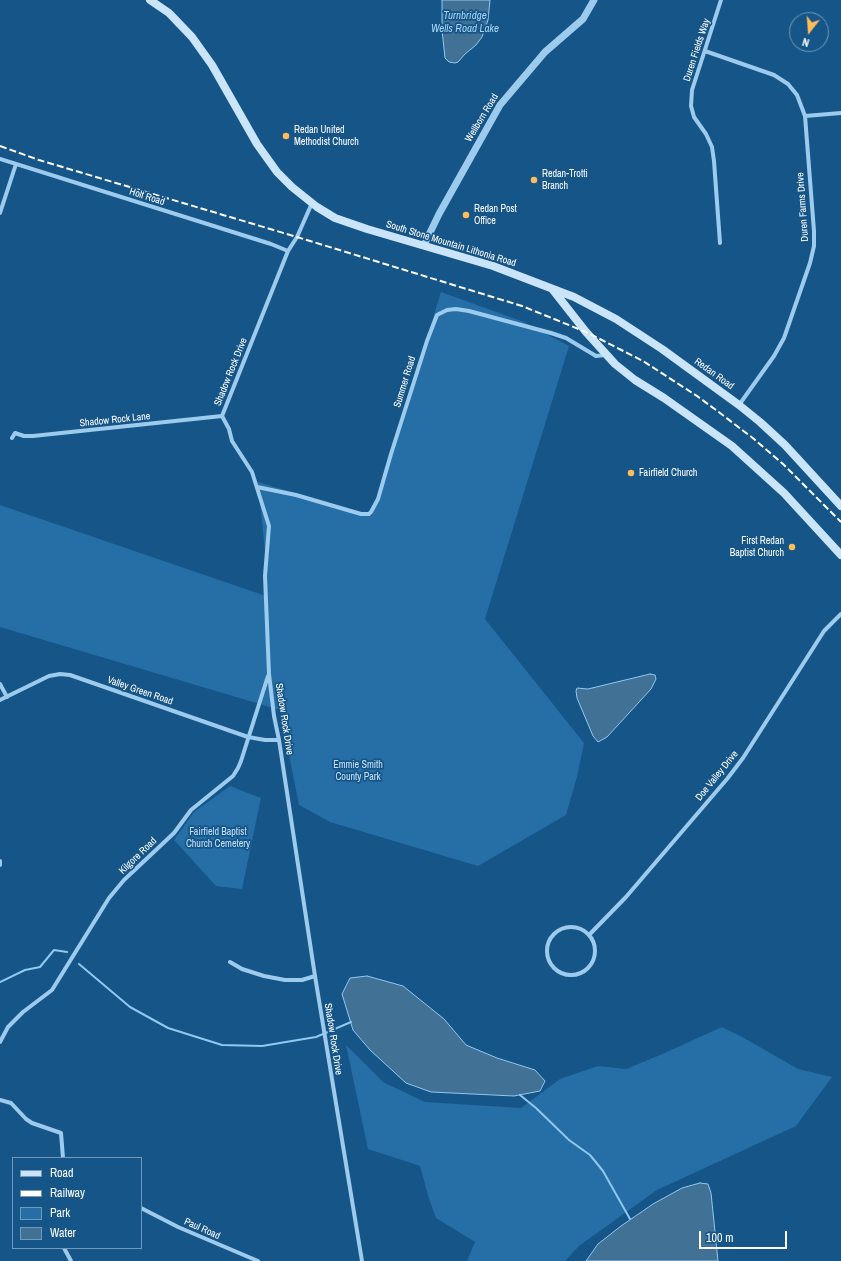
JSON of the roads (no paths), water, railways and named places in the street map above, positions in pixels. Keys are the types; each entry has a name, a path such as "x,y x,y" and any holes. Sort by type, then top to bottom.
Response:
{"main road":[{"name":"South Stone Mountain Lithonia Road","path":"150,0 169,13 192,37 212,65 257,144 277,172 292,187 312,203 335,218 367,229 493,266 553,290 606,355 636,380 732,446 784,493 841,555"},
{"name":"Redan Road","path":"553,290 574,297 616,318 662,349 739,405 782,442 841,506"}],"street":[{"name":"Wellborn Road","path":"424,245 438,214 500,105 545,52 583,19 594,0"},
{"name":"Duren Fields Way","path":"720,243 712,147 706,134 694,117 691,106 692,90 721,0"},
{"name":"Duren Farms Drive","path":"705,52 774,75 788,84 797,95 804,116 814,231 810,263 784,338 774,356 739,405"},
{"path":"804,116 841,113"},
{"name":"Holt Road","path":"0,159 271,244 288,251"},
{"path":"0,213 16,164"},
{"name":"Shadow Rock Drive","path":"312,203 297,237 288,251 222,416 229,429 232,441 252,472 269,526 265,576 269,674 274,716 362,1261"},
{"name":"Summer Road","path":"257,487 296,495 361,514 369,514 378,499 427,341 437,315 447,310 456,309 469,311 551,333 566,338 596,356 606,355"},
{"name":"Shadow Rock Lane","path":"12,438 15,433 24,436 33,436 222,416"},
{"name":"Doe Valley Drive","path":"589,935 626,897 727,779 743,758 824,631 841,614"},
{"name":"Valley Green Road","path":"0,700 49,676 60,674 70,675 248,737 265,740 279,740"},
{"name":"Kilgore Road","path":"0,1042 8,1027 23,1012 52,990 109,898 124,880 174,833 191,810 233,776 241,761 269,674"},
{"path":"0,684 7,697"},
{"path":"576,927 589,935 595,948 591,963 586,969 579,973 572,974 557,970 552,965 548,958 547,950 551,938 560,929 576,927"},
{"path":"230,962 242,969 278,979 302,980 315,976"},
{"path":"0,1100 11,1103 26,1119 32,1123 60,1133 63,1157"},
{"name":"Paul Road","path":"142,1209 178,1228 258,1261"},
{"path":"65,1249 71,1261"}],"water":[{"name":"Turnbridge Wells Road Lake","path":"442,0 490,0 488,20 482,37 476,45 455,63 449,62 445,58 442,30"},
{"path":"650,674 655,675 656,679 651,689 607,737 598,742 593,736 577,698 577,688 588,689"},
{"path":"367,976 403,986 444,1019 466,1045 497,1058 535,1070 545,1081 540,1091 514,1096 431,1092 406,1083 370,1050 353,1030 342,994 350,978"},
{"path":"700,1183 708,1184 711,1193 718,1261 586,1261 598,1244 653,1204 682,1188"}],"waterway":[{"path":"0,982 25,970 40,967 54,950 67,952"},
{"path":"79,964 130,1007 168,1028 222,1045 262,1046 316,1037 351,1022"},
{"path":"520,1095 536,1108 569,1140 590,1155 603,1171 630,1219"}],"railway":[{"path":"0,146 39,160 522,306 586,332 643,361 697,396 720,413 783,464 841,522"}],"place":[{"name":"Redan United Methodist Church","path":"286,136"},
{"name":"Redan-Trotti Branch","path":"534,180"},
{"name":"Redan Post Office","path":"466,215"},
{"name":"Fairfield Church","path":"631,473"},
{"name":"First Redan Baptist Church","path":"792,547"}],"park label":[{"name":"Emmie Smith County Park","path":"358,770"},
{"name":"Fairfield Baptist Church Cemetery","path":"218,838"}]}
